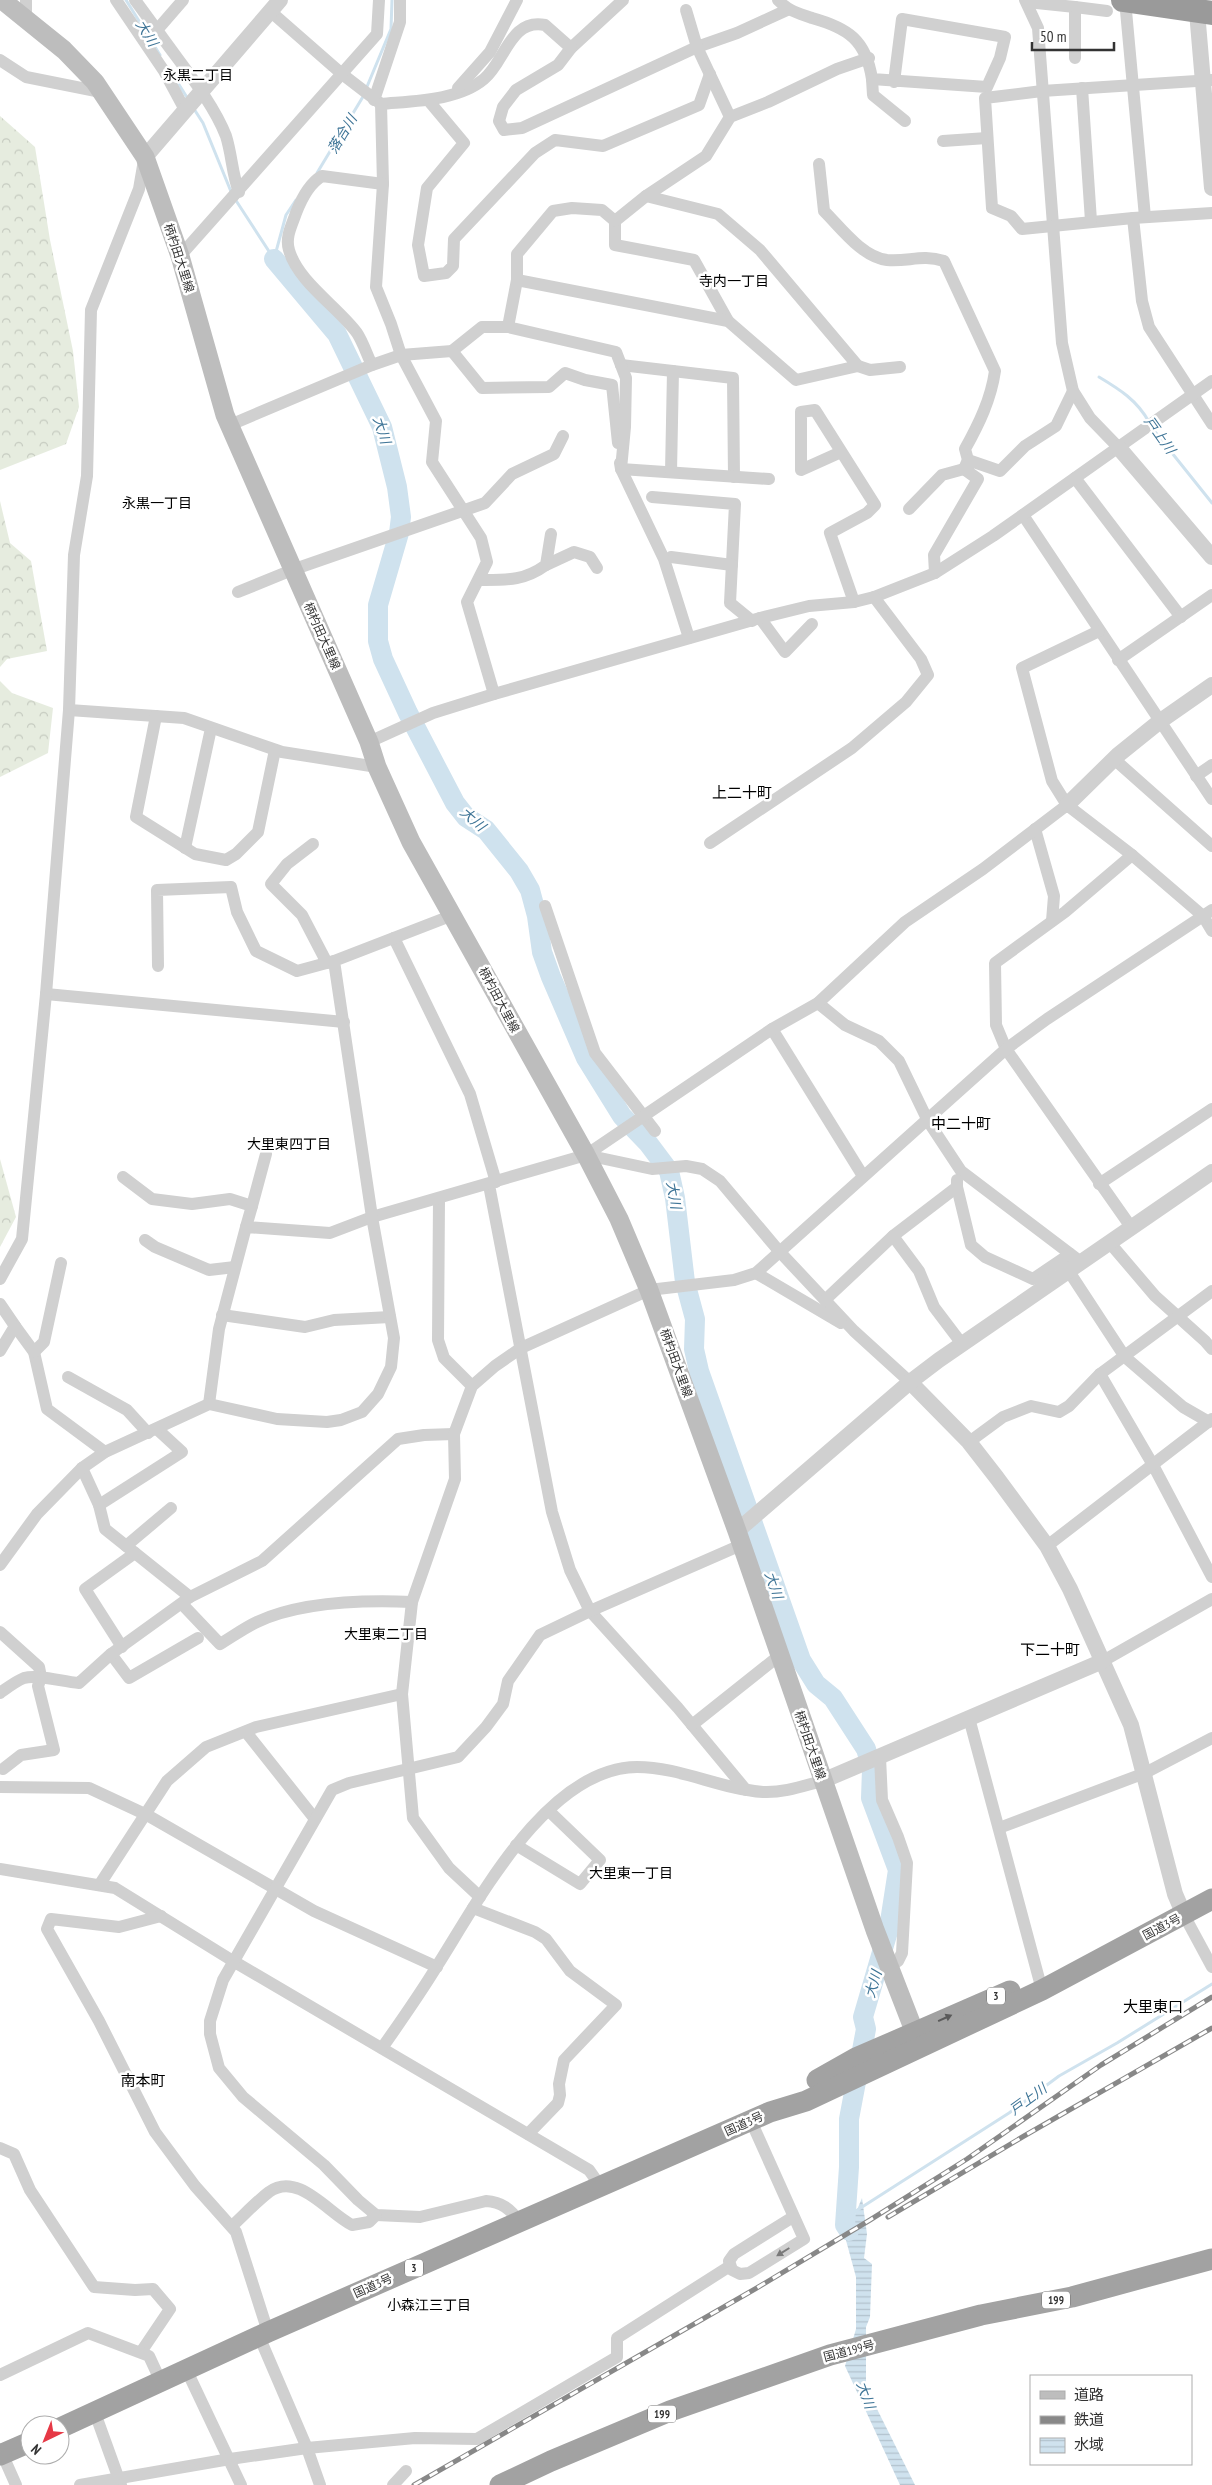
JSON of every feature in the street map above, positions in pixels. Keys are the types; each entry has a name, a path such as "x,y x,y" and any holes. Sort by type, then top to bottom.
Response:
{"highway":[{"path":"1118,4 1212,13"},
{"name":"国道3号","path":"70,2424 264,2334 770,2112 806,2100 849,2078 884,2054 1111,1954 1212,1899"},
{"name":"国道3号","path":"770,2112 812,2082 856,2058 884,2054"},
{"name":"国道199号","path":"500,2485 551,2461 670,2411 830,2355 981,2315 1072,2297 1212,2259"},
{"path":"1,2453 20,2446"}],"main road":[{"name":"柄杓田大里線","path":"2,0 26,9 64,50 101,92 145,157 180,256 230,425 369,742 410,842 453,916 515,1032 586,1155 619,1219 650,1290 739,1538 875,1930 917,2039"}],"street":[{"path":"116,0 164,71 225,135 231,154 233,176 239,192"},
{"path":"135,0 157,30 193,102"},
{"path":"157,30 183,0"},
{"path":"180,256 239,192 377,34 379,0"},
{"path":"400,0 400,22 377,102 383,184 376,287 401,355 436,422 432,462 481,538 487,562 480,580 467,602 494,694"},
{"path":"449,96 466,80 490,52 517,0"},
{"path":"623,0 571,48 558,65 516,90 503,107 499,121 504,130 522,128 697,47 737,33 787,10"},
{"path":"778,0 787,10 837,25 856,40 869,58 873,95 905,121"},
{"path":"1196,0 1208,80 1212,188"},
{"path":"1026,1 1075,7 1118,4 1132,85 1142,301 1149,327 1212,424"},
{"path":"1026,1 1038,28 1062,343 1073,391 1090,418 1119,448 1212,558"},
{"path":"0,1279 22,1240 46,994 69,710 74,555 87,476 90,310 138,188 145,157 275,6 342,74 377,102 428,100 449,96 482,81 495,68 508,43 529,24 545,25 571,48"},
{"path":"1075,7 1075,58"},
{"path":"686,10 697,47 730,117"},
{"path":"872,79 894,82 987,87 1000,58 1005,37 902,19 894,82"},
{"path":"615,220 646,196 706,156 730,117 768,102 837,69 869,58"},
{"path":"0,60 26,77 101,92"},
{"path":"428,100 464,144 427,188 418,245 424,276 446,273 453,266 454,239 535,153 555,140 603,146 699,105 710,74"},
{"path":"1208,80 1042,91 985,98 992,208 1011,216 1022,229 1091,221 1212,213"},
{"path":"1082,88 1091,221"},
{"path":"943,142 987,138"},
{"path":"819,164 824,211 864,250 886,260 931,257 944,261 995,371 993,387 981,420 966,449 966,464 978,479 934,555 935,573"},
{"path":"372,364 357,334 306,278 293,260 288,249 288,235 299,205 316,180 322,176 383,184"},
{"path":"646,196 718,214 760,250 858,366"},
{"path":"508,327 517,280 517,254 553,211 572,208 602,210 615,220"},
{"path":"615,220 615,246 694,260 728,321 796,380 858,366 870,370 900,367"},
{"path":"517,280 728,321"},
{"path":"230,425 372,364 401,355 452,351 482,327 508,327 616,352 626,378 625,427 621,469"},
{"path":"452,351 482,388 549,387 565,373 585,380 612,385 621,469 664,560 688,638"},
{"path":"621,365 733,378 734,476"},
{"path":"671,472 673,371"},
{"path":"369,742 433,713 494,694 688,638 809,606 854,602 935,573 1023,515 1212,381"},
{"path":"909,509 942,475 966,464 1000,471 1025,446 1056,426 1073,391"},
{"path":"841,452 801,470 801,412 815,410 874,505 867,513 830,533 854,602"},
{"path":"238,592 292,570 485,503 512,474 554,454 563,436"},
{"path":"621,469 769,479"},
{"path":"1075,478 1181,617"},
{"path":"652,496 735,504 730,603 756,620 785,652 812,624"},
{"path":"1023,515 1212,799"},
{"path":"546,565 551,534"},
{"path":"480,580 510,580 532,576 546,565 574,552 590,557 597,568"},
{"path":"671,556 732,565"},
{"path":"710,843 852,748 906,702 928,674 921,658 874,596"},
{"path":"1118,660 1212,596"},
{"path":"1099,631 1022,668 1052,781 1067,805 1207,913 1212,931"},
{"path":"246,1227 330,1233 372,1217 586,1155 772,1029 818,1003 905,922 1036,829 1067,805 1114,759 1159,722 1212,685"},
{"path":"69,710 184,718 275,750 337,762 378,767"},
{"path":"156,716 136,817 195,854 226,860 236,854 258,832 275,750"},
{"path":"185,848 210,733"},
{"path":"1114,759 1212,846"},
{"path":"1196,776 1212,765"},
{"path":"1036,829 1054,896 1052,921"},
{"path":"0,1565 37,1514 82,1468 105,1452 208,1404 277,1419 327,1422 341,1420 362,1412 378,1394 391,1367 394,1338 372,1217 344,1022 330,962 302,915 271,884 288,864 314,844"},
{"path":"1130,1227 1006,1049 996,1025 995,963 1052,921 1132,856"},
{"path":"158,966 157,890 231,887 237,912 256,951 298,971 330,962 453,916"},
{"path":"545,906 595,1053 655,1131"},
{"path":"528,2134 558,2103 560,2096 559,2084 564,2060 616,2005 570,1971 546,1939 476,1902 449,1868 414,1818 402,1694 412,1602 455,1478 454,1434 472,1386 495,1366 521,1348 650,1290 734,1280 756,1273 863,1176 928,1121 1006,1049 1047,1019 1207,913"},
{"path":"394,938 470,1094 493,1183 521,1348 552,1512 570,1570 590,1611 692,1725 746,1790"},
{"path":"46,994 344,1022"},
{"path":"818,1003 846,1025 879,1041 899,1061 928,1121 960,1171 1073,1262 1125,1357 1183,1407 1211,1421 1047,1546"},
{"path":"772,1029 863,1176"},
{"path":"1099,1184 1212,1109"},
{"path":"208,1404 222,1315 266,1154"},
{"path":"586,1155 652,1169 686,1166 702,1169 720,1181 780,1251 854,1331 910,1382 969,1442 1047,1546 1070,1589 1131,1725 1175,1894 1212,1967"},
{"path":"956,1163 957,1187 971,1245 985,1257 1033,1279 1073,1262 1110,1242 1212,1172"},
{"path":"123,1177 152,1199 192,1204 230,1200 252,1206"},
{"path":"825,1300 893,1236 957,1187"},
{"path":"439,1198 438,1340 444,1358 472,1386"},
{"path":"893,1236 919,1271 934,1306 962,1344"},
{"path":"145,1240 155,1247 208,1270 235,1266"},
{"path":"1110,1242 1155,1296 1212,1349"},
{"path":"520,2222 506,2206 486,2201 420,2217 376,2215 358,2200 324,2165 243,2097 219,2068 210,2034 210,2021 223,1980 233,1961 332,1790 349,1783 458,1757 486,1727 503,1704 508,1681 540,1635 739,1538 910,1382 1073,1262"},
{"path":"34,1352 44,1342 61,1263"},
{"path":"756,1273 854,1331"},
{"path":"969,1442 1003,1417 1031,1406 1059,1412 1069,1406 1100,1374 1212,1291"},
{"path":"0,1304 34,1352 47,1409 105,1452"},
{"path":"222,1315 305,1327 334,1320 390,1317"},
{"path":"0,1351 15,1326"},
{"path":"1100,1374 1154,1465 1212,1577"},
{"path":"68,1377 127,1410 182,1452 99,1505"},
{"path":"0,1692 24,1678 41,1678 59,1682 78,1683 116,1651 186,1601 262,1561 398,1439 424,1435 454,1434"},
{"path":"82,1468 99,1505 105,1530 186,1601 220,1644 258,1622 291,1612 358,1600 412,1602"},
{"path":"171,1508 130,1550 85,1589 129,1678 198,1638"},
{"path":"382,2048 437,1967 476,1902 516,1844 549,1811 591,1778 611,1771 635,1767 658,1768 746,1790 765,1792 788,1790 822,1781 1103,1661 1212,1598"},
{"path":"0,1632 39,1667 41,1678 38,1686 54,1750 21,1755 2,1768 21,1787"},
{"path":"692,1725 780,1655"},
{"path":"100,1884 147,1815 167,1781 206,1747 246,1732 402,1694"},
{"path":"970,1718 1040,1985"},
{"path":"246,1732 316,1819"},
{"path":"999,1828 1145,1774 1212,1738"},
{"path":"874,1760 882,1800 907,1864 902,1953 898,1961 889,1967"},
{"path":"0,1787 89,1788 147,1815 314,1910 437,1967"},
{"path":"516,1844 580,1884 600,1860 549,1811"},
{"path":"0,1869 100,1884 115,1888 233,1961 589,2170 601,2187"},
{"path":"161,1916 119,1927 51,1919 47,1929 99,2021 156,2132 195,2186 232,2226 240,2240 264,2334 320,2485"},
{"path":"751,2121 804,2239 744,2274 736,2273 730,2266 731,2257 737,2251 793,2217"},
{"path":"0,2148 14,2154 30,2190 94,2287 135,2290 153,2289 170,2308 140,2352"},
{"path":"232,2226 270,2191 283,2186 294,2186 305,2192 352,2225 369,2222 376,2215"},
{"path":"80,2485 120,2482 230,2459 306,2448 415,2438 476,2439 617,2357 617,2338 730,2266"},
{"path":"0,2375 88,2333 149,2356 161,2382"},
{"path":"187,2371 242,2485"},
{"path":"95,2413 120,2482"},
{"path":"1,2453 16,2485"},
{"path":"393,2485 406,2471"}],"green space":[{"path":"0,116 35,147 50,240 73,351 79,407 66,444 0,470"},
{"path":"0,501 10,543 31,561 47,651 7,659 0,667"},
{"path":"0,681 12,693 53,708 48,753 0,777"},
{"path":"0,1159 16,1217 0,1247"}],"water":[{"path":"839,2177 848,2208 854,2217 862,2198 867,2234 864,2258 872,2264 870,2317 866,2327 866,2387 915,2485 900,2485 845,2366 856,2329 856,2277 841,2222"}],"waterway":[{"name":"大川","path":"126,0 160,55"},
{"name":"落合川","path":"366,89 391,29 392,0"},
{"name":"大川","path":"178,83 188,99"},
{"name":"落合川","path":"317,173 364,95"},
{"name":"大川","path":"194,109 203,123 232,194"},
{"name":"大川","path":"235,199 274,259"},
{"name":"落合川","path":"274,259 286,215 296,200"},
{"name":"大川","path":"274,259 337,334 382,427 397,487 401,517 399,533 378,605 378,641 383,659 408,713 455,803 466,817 486,830 519,871 530,890 537,916 542,952 586,1058 622,1116 648,1143 669,1171 675,1198 685,1282 695,1319 694,1349 699,1371 801,1660 816,1684 833,1698 866,1749 872,1769 871,1798 898,1870 889,1928 863,2017 866,2029 849,2119 849,2167 845,2225 849,2231"},
{"name":"戸上川","path":"1099,377 1133,401 1149,422"},
{"name":"戸上川","path":"1152,428 1212,503"},
{"name":"戸上川","path":"848,2216 1009,2113 1059,2076 1117,2043 1212,1984"}],"railway":[{"path":"414,2485 755,2289 870,2220 967,2159 1101,2065 1212,1997"},
{"path":"888,2217 1212,2028"}],"district":[{"name":"永黒二丁目","path":"198,75"},
{"name":"寺内一丁目","path":"734,281"},
{"name":"永黒一丁目","path":"157,503"},
{"name":"上二十町","path":"742,793"},
{"name":"中二十町","path":"961,1124"},
{"name":"大里東四丁目","path":"289,1144"},
{"name":"大里東二丁目","path":"386,1634"},
{"name":"下二十町","path":"1050,1650"},
{"name":"大里東一丁目","path":"631,1873"},
{"name":"大里東口","path":"1153,2007"},
{"name":"南本町","path":"143,2081"},
{"name":"小森江三丁目","path":"429,2305"}]}
